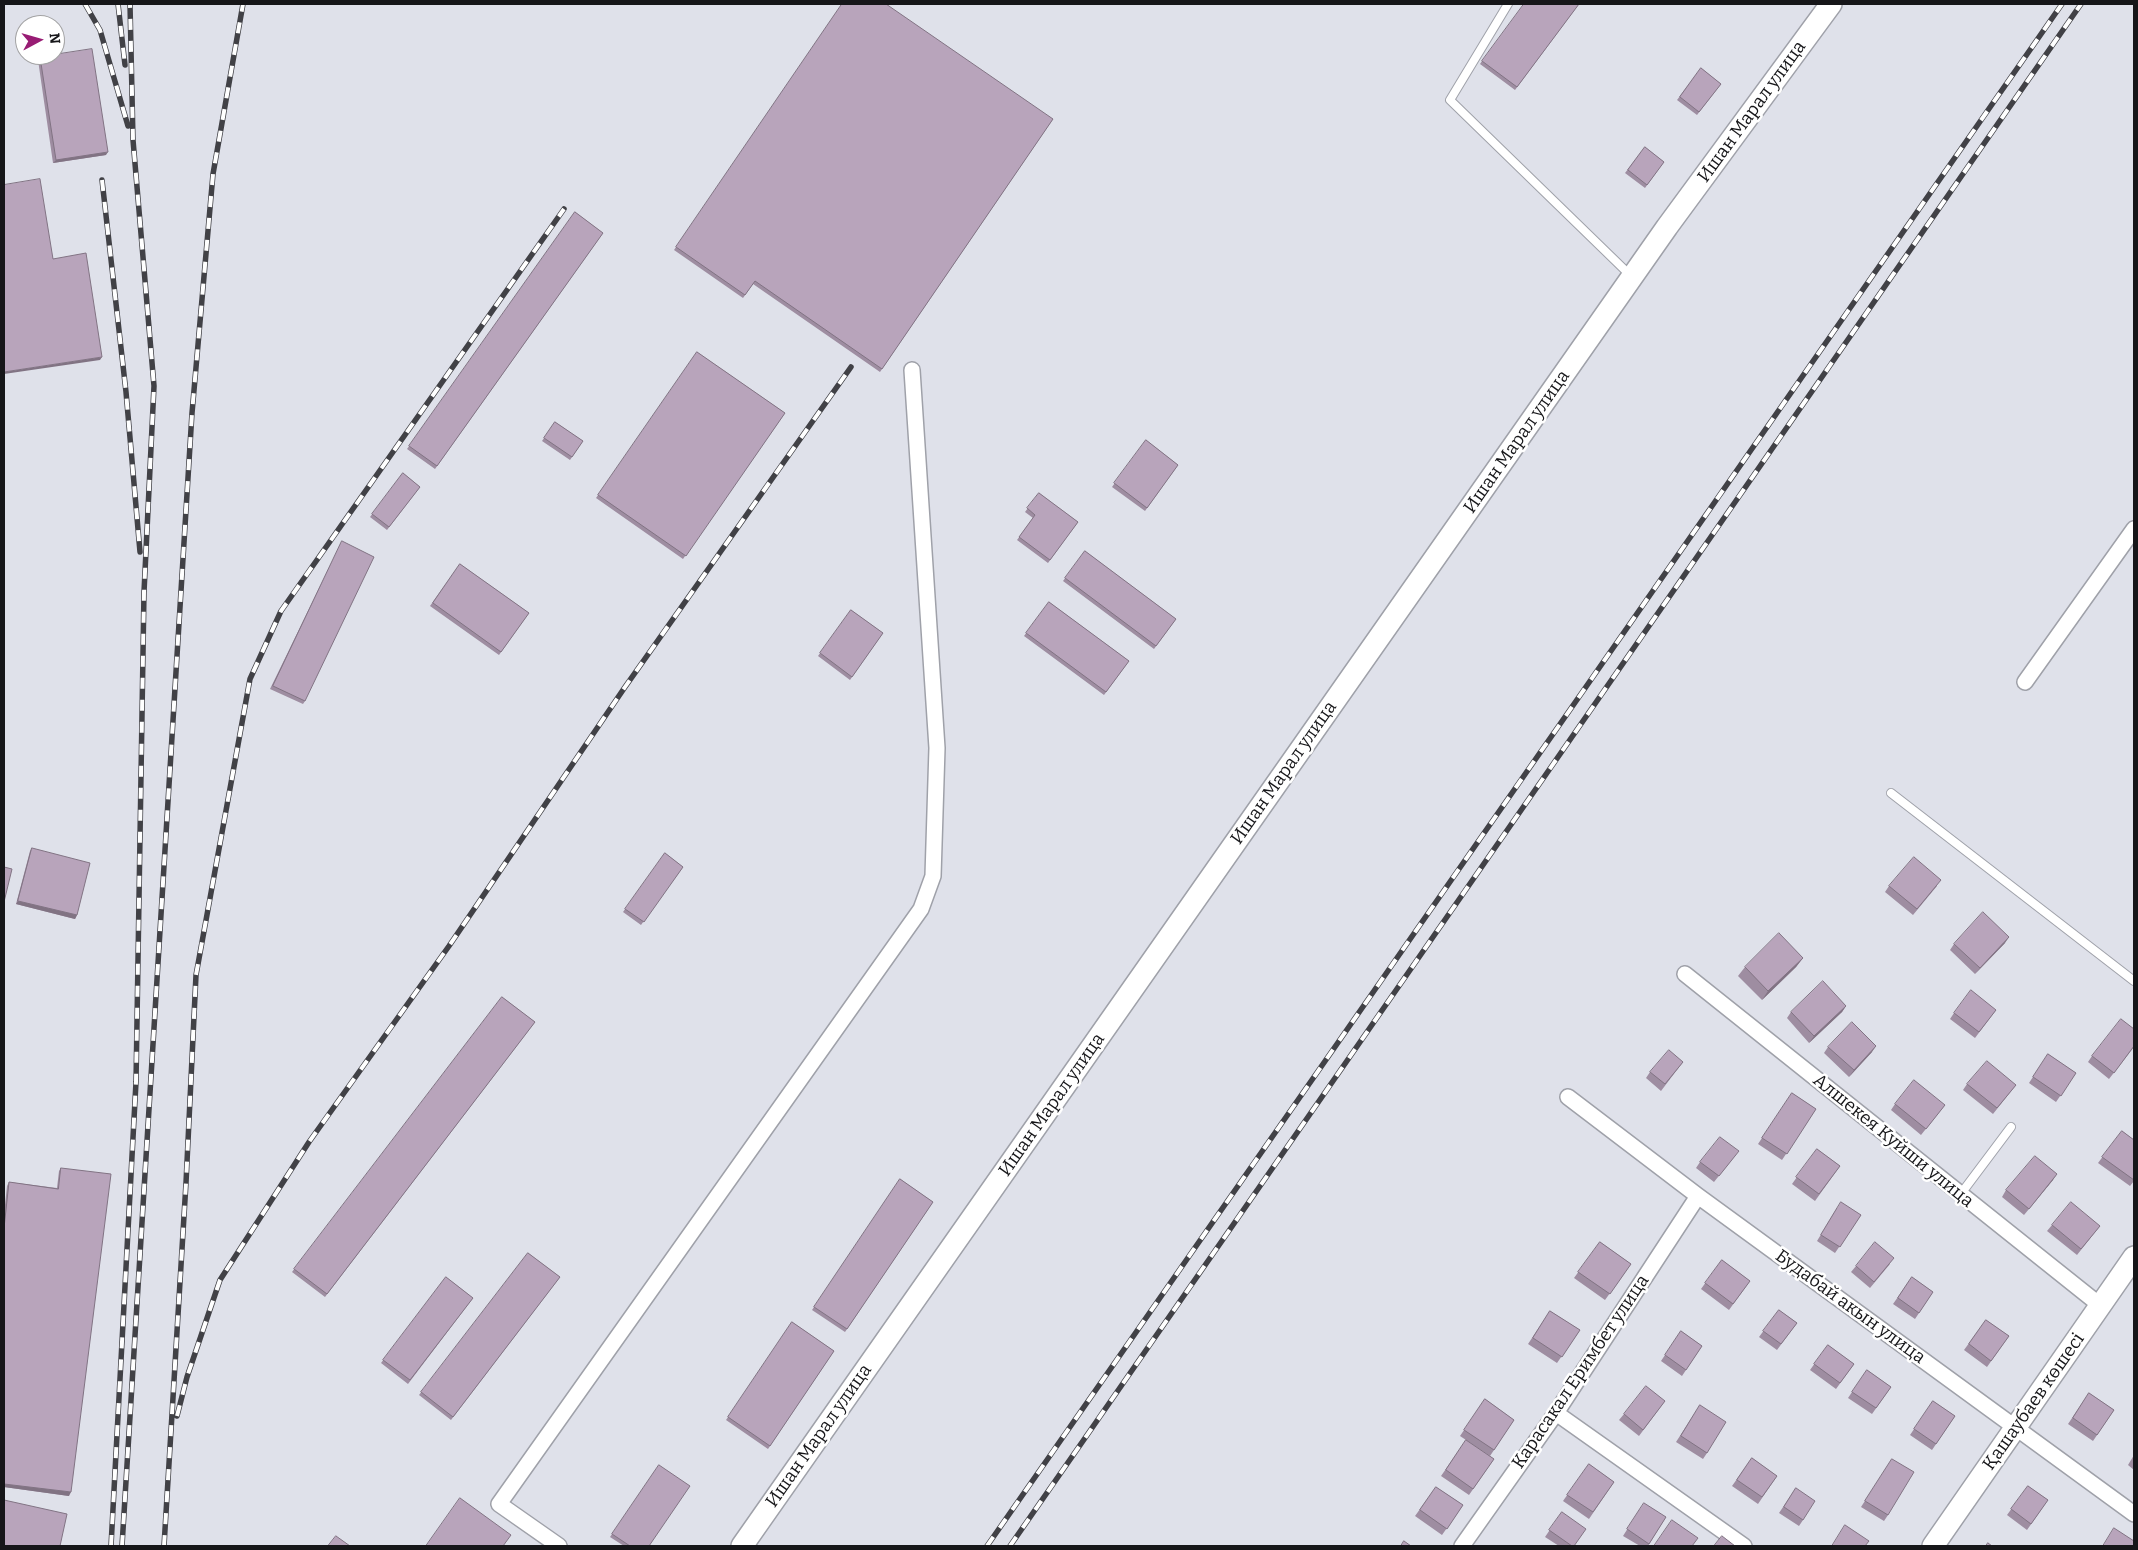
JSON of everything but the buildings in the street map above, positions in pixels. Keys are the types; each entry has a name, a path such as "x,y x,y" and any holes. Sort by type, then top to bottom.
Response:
{"main road":[{"name":"Ишан Марал улица","path":"742,1546 1632,277 1831,4"},
{"name":"Қашаубаев көшесі","path":"1933,1546 2017,1429 2134,1257"}],"street":[{"path":"559,1546 499,1504 921,909 933,876 937,748 912,370"},
{"path":"2025,682 2134,529"},
{"name":"Алшекея Куйши улица","path":"1686,974 2101,1306"},
{"name":"Будабай акын улица","path":"1568,1097 1698,1196 2134,1514"},
{"name":"Карасакал Еримбет улица","path":"1462,1546 1556,1414 1698,1196"},
{"path":"1556,1414 1744,1546"}],"lane":[{"path":"1508,4 1450,100 1632,277"},
{"path":"1891,793 2134,981"},
{"path":"1960,1195 2011,1128"}],"railway":[{"path":"85,4 100,30 128,126"},
{"path":"118,4 125,65"},
{"path":"111,1546 136,1082 144,592 154,386 133,140 130,4"},
{"path":"122,1546 192,413 213,174 243,4"},
{"path":"987,1546 2062,4"},
{"path":"1010,1546 2081,4"},
{"path":"102,180 126,392 140,552"},
{"path":"164,1546 186,1183 196,975 250,679 281,611 564,209"},
{"path":"177,1416 187,1377 220,1280 309,1142 449,946 625,687 851,367"}]}
